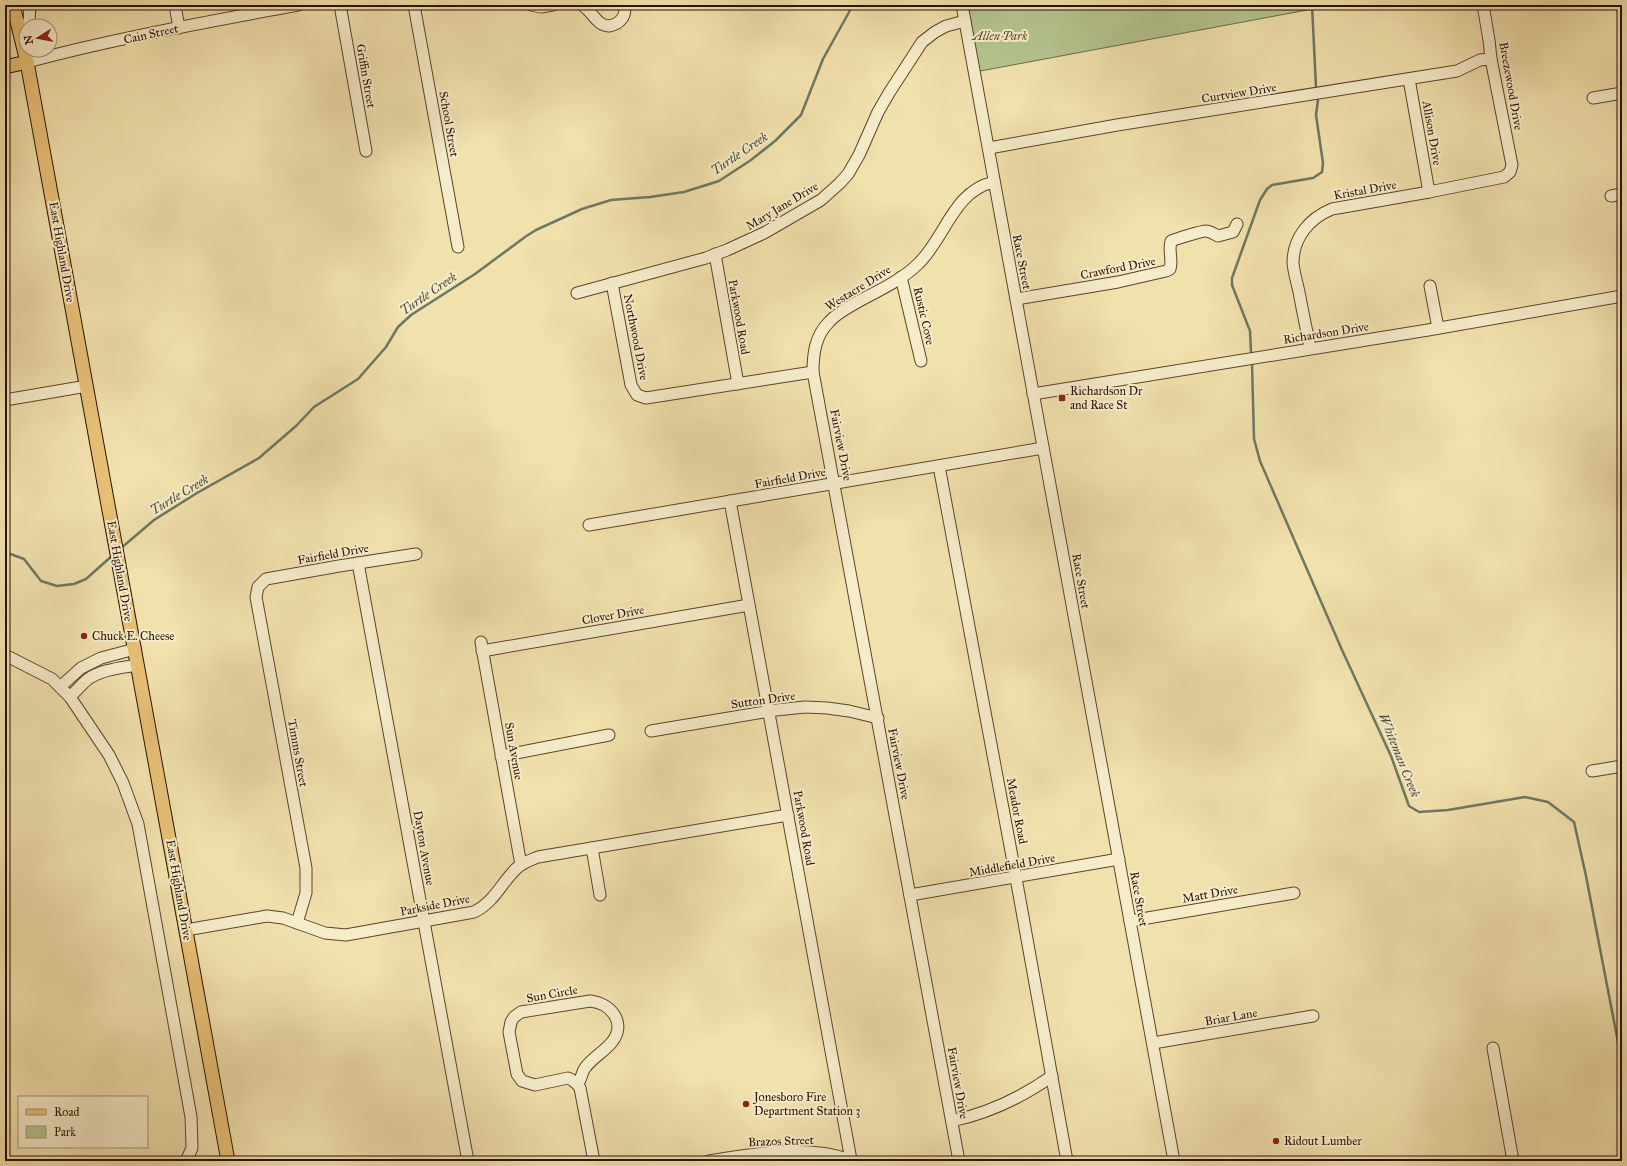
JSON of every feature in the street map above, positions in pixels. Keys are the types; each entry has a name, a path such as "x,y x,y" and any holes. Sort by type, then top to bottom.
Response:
{"main road":[{"name":"East Highland Drive","path":"14,5 18,22"},
{"name":"East Highland Drive","path":"26,58 228,1161"},
{"name":"Cain Street","path":"5,67 27,62"}],"street":[{"path":"30,5 30,18"},
{"path":"175,5 179,28"},
{"name":"Cain Street","path":"27,62 59,53 298,5"},
{"name":"Griffin Street","path":"340,5 366,151"},
{"name":"School Street","path":"414,5 458,247"},
{"path":"531,5 541,7 553,5"},
{"path":"582,5 587,8 600,23 609,26 619,22 622,18 625,13 624,5"},
{"name":"Race Street","path":"962,5 1174,1161"},
{"name":"Breezewood Drive","path":"1482,5 1512,165 1510,172"},
{"name":"Mary Jane Drive","path":"577,292 715,254 750,241 821,200 848,174 859,155 878,112 889,92 922,42 946,26 965,21"},
{"name":"Curtview Drive","path":"989,148 1117,125 1457,71 1480,60 1491,59"},
{"name":"Allison Drive","path":"1409,79 1429,192"},
{"path":"1593,98 1622,93"},
{"name":"Kristal Drive","path":"1310,348 1294,265 1296,246 1303,232 1315,218 1332,209 1504,177 1510,172"},
{"name":"Westacre Drive","path":"813,372 814,351 822,330 829,321 842,311 901,277 919,264 937,240 966,195 978,188 994,182"},
{"name":"Crawford Drive","path":"1016,299 1118,282 1166,271 1170,269 1172,264 1169,249 1171,241 1204,231 1211,232 1218,236 1233,232 1237,224"},
{"name":"Parkwood Road","path":"715,254 738,384"},
{"name":"Rustic Cove","path":"901,277 921,361"},
{"name":"Northwood Drive","path":"612,283 631,385 637,395 646,398 738,384"},
{"path":"1430,286 1438,328"},
{"name":"Richardson Drive","path":"1033,394 1438,328 1622,296"},
{"path":"738,384 813,372"},
{"name":"Fairview Drive","path":"813,372 835,483 959,1161"},
{"path":"5,400 87,386"},
{"name":"Fairfield Drive","path":"589,525 1043,448"},
{"name":"Meador Road","path":"939,466 1067,1161"},
{"name":"Parkwood Road","path":"730,501 852,1160"},
{"name":"Fairfield Drive","path":"258,586 266,579 416,554"},
{"name":"Dayton Avenue","path":"358,563 468,1161"},
{"name":"Timms Street","path":"258,586 256,597 306,868 306,893 297,923"},
{"name":"Clover Drive","path":"482,646 749,605"},
{"name":"Sun Avenue","path":"482,646 522,864"},
{"path":"60,687 81,668 101,658 134,649"},
{"path":"5,655 52,679 70,697 109,755 123,783 138,824 191,1117 192,1148 186,1161"},
{"path":"70,697 88,680 101,673 137,665"},
{"name":"Sutton Drive","path":"651,731 768,711 805,707 849,711 878,718"},
{"path":"501,756 609,735"},
{"path":"1592,771 1622,766"},
{"name":"Parkside Drive","path":"186,930 266,916 276,916 325,933 346,934 474,912 483,908 494,898 516,869 522,864 538,857 788,815"},
{"path":"592,848 600,895"},
{"name":"Middlefield Drive","path":"910,895 1119,860"},
{"name":"Matt Drive","path":"1130,921 1294,892"},
{"name":"Sun Circle","path":"590,1001 598,1002 610,1008 615,1015 617,1022 617,1029 614,1039 584,1069 580,1082 577,1084 568,1078 535,1085 522,1081 515,1070 509,1032 510,1024 514,1017 521,1012 590,1001"},
{"name":"Briar Lane","path":"1153,1043 1313,1016"},
{"path":"1493,1048 1513,1161"},
{"path":"952,1121 990,1111 1021,1096 1052,1076"},
{"path":"577,1084 580,1088 594,1161"},
{"name":"Brazos Street","path":"709,1161 756,1157 787,1152 819,1153 852,1160"}],"green space":[{"name":"Allen Park","path":"962,5 1334,5 975,72"}],"waterway":[{"name":"Turtle Creek","path":"120,549 154,520 197,493 259,458 296,426 314,407 358,379 386,347 398,327 411,315 475,274 536,230 582,209 611,200 650,197 684,192 719,181 751,160 775,141 801,115 823,59 853,5"},
{"name":"Whiteman Creek","path":"1312,5 1316,87"},
{"name":"Whiteman Creek","path":"1251,352 1250,331 1232,285 1232,278 1260,200 1267,189 1272,185 1313,178 1322,172 1323,163 1316,115 1318,100"},
{"name":"Whiteman Creek","path":"1252,364 1254,439 1260,461 1342,650 1391,756 1409,806 1419,812 1448,810 1525,797 1548,802 1574,822 1586,876 1622,1063"},
{"name":"Turtle Creek","path":"5,552 24,559 41,581 57,586 74,584 86,579 113,555"}],"place":[{"name":"Richardson Dr and Race St","path":"1062,398"},
{"name":"Chuck E. Cheese","path":"84,636"},
{"name":"Jonesboro Fire Department Station 3","path":"746,1104"},
{"name":"Ridout Lumber","path":"1276,1141"}]}
